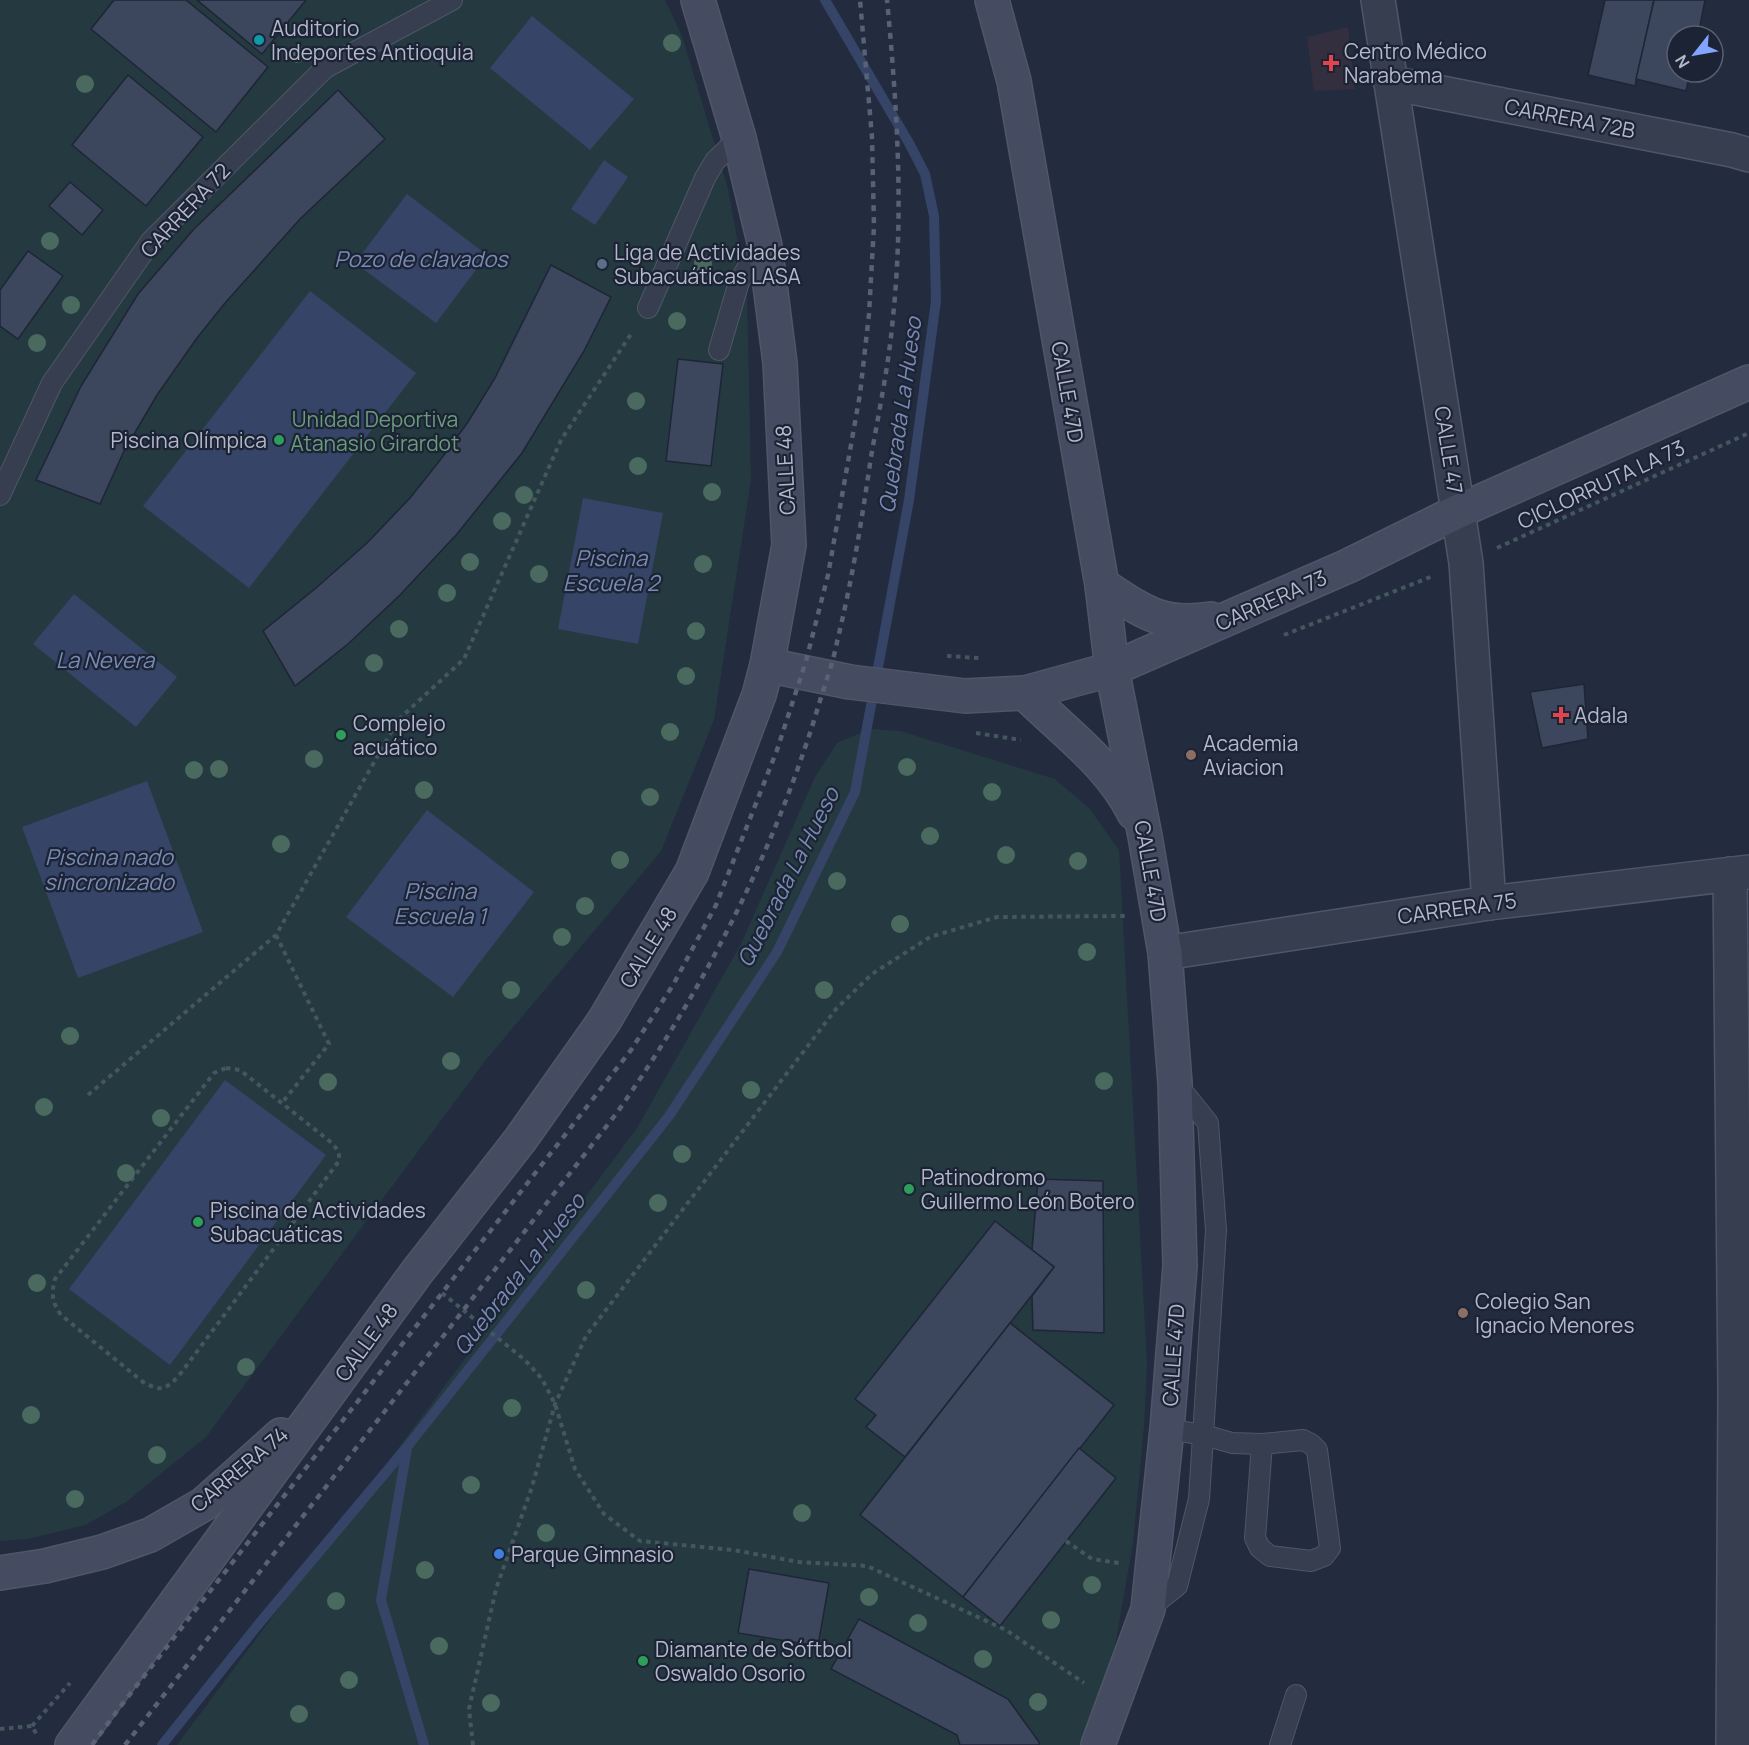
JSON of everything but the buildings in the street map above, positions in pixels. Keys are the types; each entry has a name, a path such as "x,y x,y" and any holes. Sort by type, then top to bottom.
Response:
{"main road":[{"name":"CALLE 48","path":"72,1745 417,1272 520,1140 610,1011 692,872 759,695 767,665 789,545 780,363 765,246 740,138 698,0"},
{"name":"CALLE 47D","path":"992,0 1014,81 1102,585 1112,669 1145,836 1165,953 1176,1083 1180,1266 1167,1429 1148,1609 1098,1745"},
{"name":"CARRERA 73","path":"767,665 850,682 965,696 1025,693 1112,669 1348,566 1459,511 1749,382"},
{"path":"1102,585 1137,608 1167,621 1193,622 1240,614"},
{"path":"1025,693 1106,771 1125,794 1145,836"},
{"name":"CARRERA 74","path":"0,1573 45,1566 102,1552 150,1535 204,1504 332,1389"}],"street":[{"name":"CALLE 47","path":"1378,0 1466,563 1489,903"},
{"name":"CARRERA 72B","path":"1391,83 1749,155"},
{"name":"CARRERA 75","path":"1165,953 1489,903 1740,873"},
{"path":"1733,1745 1742,1390 1740,873"}],"lane":[{"name":"CARRERA 72","path":"0,495 52,382 151,241 325,68 452,0"},
{"path":"648,308 705,178 715,161 740,138"},
{"path":"719,350 739,282 765,246"},
{"path":"1148,1609 1177,1586 1199,1498 1216,1230 1208,1123 1176,1083"},
{"path":"1167,1429 1204,1435 1232,1443 1262,1444 1303,1440 1311,1444 1317,1450 1330,1548 1324,1556 1311,1561 1270,1556 1260,1548 1255,1538 1262,1444"},
{"path":"1280,1745 1296,1695"}],"path":[{"path":"88,1095 276,935 399,720 464,658 561,440 648,308"},
{"name":"CICLORRUTA LA 73","path":"1466,563 1749,433"},
{"path":"970,732 1024,740"},
{"path":"473,1745 469,1709 496,1589 532,1487 555,1404 586,1336 836,1009 872,974 930,937 997,917 1137,916"},
{"path":"276,935 329,1044 281,1104"},
{"path":"226,1068 240,1070 281,1104 337,1148 338,1164 178,1377 168,1387 156,1389 143,1382 61,1315 54,1305 52,1296 55,1279 214,1073 226,1068"},
{"path":"434,1286 525,1360 542,1379 555,1404 575,1469 603,1514 640,1541 733,1550 798,1562 867,1566 1006,1630 1115,1703"},
{"path":"1066,1541 1092,1559 1123,1563"},
{"path":"0,1729 32,1726 42,1745"}],"shaded area":[{"name":"Centro Médico Narabema","path":"1348,27 1355,89 1314,91 1307,37"}],"green space":[{"name":"Unidad Deportiva Atanasio Girardot","path":"0,0 665,0 682,36 728,189 747,292 751,480 714,720 661,851 485,1061 206,1437 126,1502 85,1525 28,1539 0,1541"},
{"path":"870,729 900,731 1055,779 1089,808 1119,850 1147,1364 1144,1426 1133,1543 1106,1697 1099,1706 1080,1745 177,1745 637,1128 741,944 815,777 837,743"}],"water":[{"path":"532,16 634,99 590,150 490,68"},
{"path":"604,160 628,177 595,225 571,209"},
{"name":"Pozo de clavados","path":"407,194 487,255 436,323 355,263"},
{"name":"Piscina Olímpica","path":"310,291 416,373 249,588 143,506"},
{"name":"Piscina Escuela 2","path":"583,498 663,513 638,644 558,629"},
{"name":"La Nevera","path":"74,594 177,677 136,727 33,644"},
{"name":"Piscina nado sincronizado","path":"147,781 203,932 78,978 22,827"},
{"name":"Piscina Escuela 1","path":"427,810 534,892 453,997 346,917"},
{"name":"Piscina de Actividades Subacuáticas","path":"225,1080 326,1155 170,1365 69,1289"}],"waterway":[{"name":"Quebrada La Hueso","path":"162,1745 257,1626 407,1447 669,1116 777,952 855,792 909,500 936,301 934,216 925,174 825,0"},
{"path":"407,1448 381,1600 424,1745"}],"railway":[{"path":"92,1745 631,1050 673,985 716,905 777,750 806,661 828,575 860,394 869,314 874,226 872,137 860,0"},
{"path":"125,1745 616,1114 679,1018 734,917 759,865 801,759 833,658 856,550 889,352 896,278 899,198 894,79 887,0"}],"place":[{"name":"Auditorio Indeportes Antioquia","path":"259,40"},
{"name":"Centro Médico Narabema","path":"1331,63"},
{"name":"Liga de Actividades Subacuáticas LASA","path":"602,264"},
{"name":"Piscina Olímpica","path":"279,440"},
{"name":"Adala","path":"1561,715"},
{"name":"Complejo acuático","path":"341,735"},
{"name":"Academia Aviacion","path":"1191,755"},
{"name":"Patinodromo Guillermo León Botero","path":"909,1189"},
{"name":"Piscina de Actividades Subacuáticas","path":"198,1222"},
{"name":"Colegio San Ignacio Menores","path":"1463,1313"},
{"name":"Parque Gimnasio","path":"499,1554"},
{"name":"Diamante de Sóftbol Oswaldo Osorio","path":"643,1661"}]}
